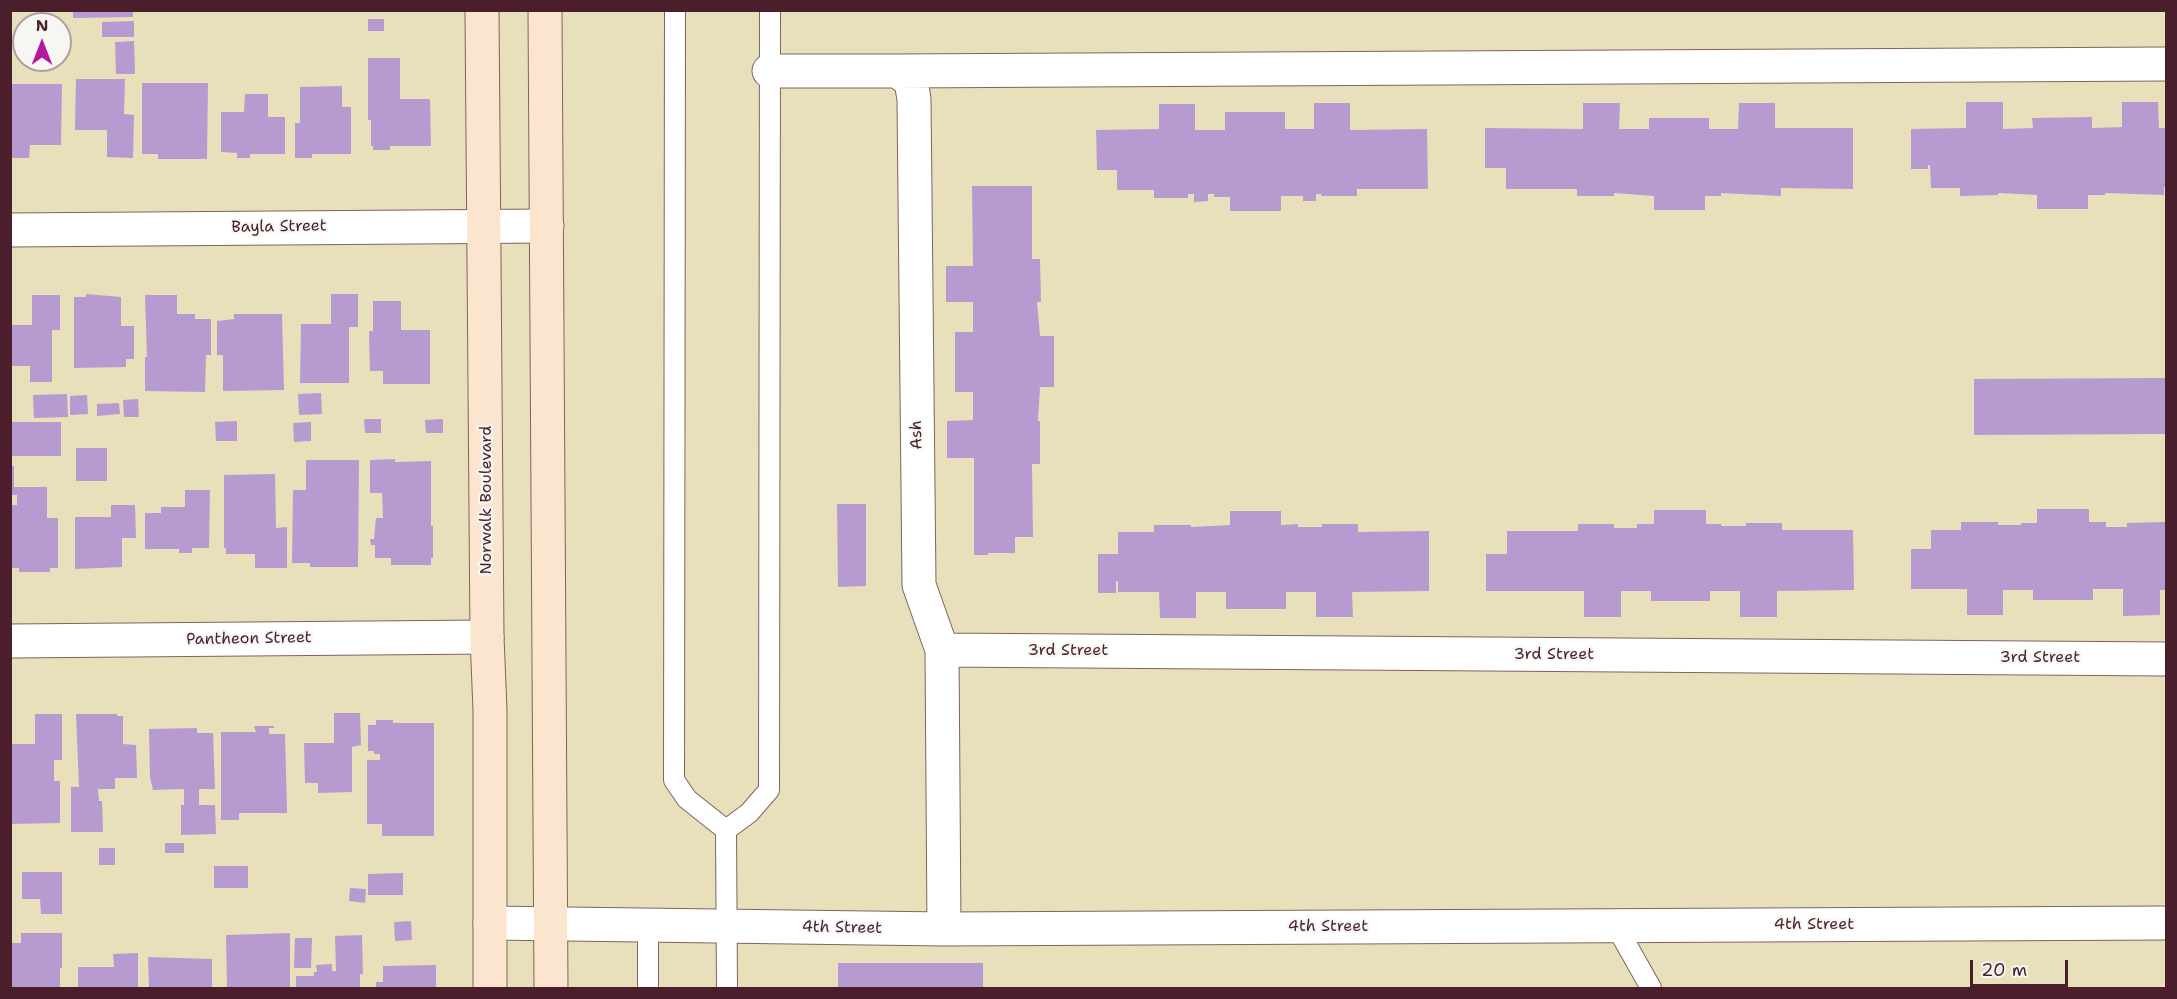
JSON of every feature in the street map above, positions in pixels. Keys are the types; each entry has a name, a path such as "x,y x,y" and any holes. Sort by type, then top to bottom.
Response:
{"main road":[{"name":"Norwalk Boulevard","path":"482,10 487,637 490,710 490,988"},
{"path":"545,10 551,988"}],"street":[{"path":"769,70 2166,64"},
{"name":"Ash","path":"897,71 911,81 914,99 919,585 942,650 944,929"},
{"name":"Bayla Street","path":"10,230 547,226"},
{"name":"Pantheon Street","path":"10,641 487,637"},
{"name":"3rd Street","path":"942,650 2166,659"},
{"name":"4th Street","path":"490,923 944,929 2166,923"}],"lane":[{"path":"675,10 674,780 687,799 726,830"},
{"path":"726,830 749,813 769,790 770,10"},
{"path":"726,830 727,988"},
{"path":"648,925 648,988"},
{"path":"1616,926 1651,988"}],"building":[{"path":"73,10 133,10 133,17 73,18"},
{"path":"368,19 384,19 384,31 368,31"},
{"path":"134,21 134,37 102,37 102,22"},
{"path":"134,41 135,74 116,74 115,42"},
{"path":"368,58 400,58 400,99 430,99 431,146 390,146 390,150 373,150 371,120 368,120"},
{"path":"76,79 125,79 124,114 134,115 133,158 107,157 107,130 75,130"},
{"path":"142,83 208,83 207,159 158,159 158,154 142,154"},
{"path":"10,84 62,84 61,145 30,145 29,158 10,158"},
{"path":"342,86 342,107 351,107 351,154 312,154 312,158 295,158 295,123 300,123 300,87"},
{"path":"245,94 268,94 268,117 285,117 285,154 250,154 250,158 237,158 237,153 221,152 221,112 244,112"},
{"path":"1966,102 2003,102 2003,129 2033,128 2032,118 2092,117 2092,128 2122,127 2122,102 2158,102 2159,128 2166,128 2164,195 2105,193 2105,195 2088,195 2088,209 2037,209 2037,195 1998,193 1998,195 1960,196 1960,188 1931,188 1930,165 1928,169 1911,169 1911,129 1966,128"},
{"path":"1314,103 1350,103 1350,130 1427,129 1428,189 1357,189 1357,196 1316,194 1316,201 1303,201 1303,196 1281,196 1281,211 1230,211 1230,197 1214,197 1214,194 1208,194 1208,201 1194,202 1194,194 1188,194 1188,198 1154,198 1154,190 1117,190 1117,170 1097,170 1096,130 1159,129 1159,104 1195,104 1195,130 1225,130 1225,112 1285,112 1285,129 1314,129"},
{"path":"1583,103 1620,103 1619,129 1649,129 1649,118 1709,118 1709,129 1738,129 1739,103 1775,103 1775,128 1853,128 1853,189 1781,188 1781,196 1721,193 1721,196 1705,196 1705,210 1654,210 1654,196 1614,193 1614,196 1577,196 1577,189 1506,189 1506,168 1485,168 1485,128 1583,129"},
{"path":"972,186 1032,186 1032,259 1040,259 1041,302 1037,302 1040,336 1054,336 1054,387 1040,387 1038,421 1040,421 1040,464 1032,464 1033,537 1015,537 1015,553 974,555 974,458 947,458 947,421 973,420 973,392 955,392 955,332 973,332 973,302 946,302 946,266 973,266"},
{"path":"86,294 121,297 121,326 134,326 134,359 126,359 126,367 74,368 74,297 86,297"},
{"path":"331,294 358,294 358,327 349,327 349,383 300,383 301,324 331,324"},
{"path":"32,295 60,295 60,330 52,330 52,382 30,382 30,366 10,366 10,325 32,325"},
{"path":"145,295 177,295 177,314 195,314 195,319 211,319 211,355 206,355 205,392 145,391 145,357 147,357"},
{"path":"373,301 401,301 401,330 430,330 430,384 383,384 383,371 370,371 369,331 373,331"},
{"path":"234,314 282,314 284,390 223,391 223,355 217,355 217,321 234,319"},
{"path":"2166,378 2166,434 1974,435 1974,379"},
{"path":"321,393 322,414 299,415 298,394"},
{"path":"67,394 68,417 34,418 33,395"},
{"path":"87,395 88,414 70,415 70,396"},
{"path":"138,399 139,417 124,417 123,400"},
{"path":"119,403 120,414 97,416 97,404"},
{"path":"364,419 381,419 381,433 365,433"},
{"path":"443,419 443,433 426,433 425,420"},
{"path":"237,421 237,441 216,441 215,422"},
{"path":"10,422 61,422 61,456 11,456"},
{"path":"311,422 311,441 294,442 293,423"},
{"path":"76,448 107,448 107,481 76,481"},
{"path":"395,459 395,462 431,461 433,558 431,558 431,565 391,565 391,558 375,558 375,545 371,545 370,539 374,539 376,518 383,518 382,493 370,493 370,460"},
{"path":"306,460 359,460 358,567 310,567 310,563 292,563 293,490 306,490"},
{"path":"10,466 14,466 14,487 47,487 47,518 58,518 58,568 50,568 50,572 19,572 19,568 11,568 10,505 17,505 17,495 10,495"},
{"path":"275,474 276,528 287,527 287,568 255,568 255,554 226,554 226,548 224,548 224,475"},
{"path":"185,490 210,490 209,548 192,548 192,553 179,553 179,549 145,549 145,513 161,513 161,507 185,507"},
{"path":"837,504 866,504 866,586 838,587"},
{"path":"111,505 135,505 136,538 122,538 122,567 75,569 75,517 111,517"},
{"path":"2037,509 2089,509 2089,522 2106,522 2106,527 2127,527 2127,523 2165,522 2166,590 2160,590 2160,615 2123,616 2123,589 2093,589 2093,600 2033,600 2033,590 2003,590 2003,615 1967,615 1967,589 1911,589 1911,549 1931,549 1931,530 1961,530 1961,522 1998,522 1998,525 2037,523"},
{"path":"1654,510 1706,510 1706,524 1721,524 1721,526 1782,523 1782,530 1853,530 1854,590 1777,591 1777,617 1740,617 1740,591 1710,591 1710,601 1651,601 1651,591 1621,591 1621,617 1584,617 1584,591 1486,591 1486,554 1507,554 1507,531 1578,531 1578,524 1614,524 1614,528 1637,528 1637,524 1654,524"},
{"path":"1230,511 1281,511 1281,525 1298,524 1298,527 1358,524 1358,532 1429,531 1429,591 1352,592 1353,617 1316,617 1316,592 1286,592 1286,609 1226,609 1226,592 1196,592 1196,618 1160,618 1159,592 1118,592 1118,581 1116,581 1116,593 1098,593 1098,554 1118,554 1118,532 1154,532 1154,525 1191,525 1191,527 1230,525"},
{"path":"334,713 360,713 361,745 352,747 352,792 318,793 318,783 305,783 304,743 334,743"},
{"path":"35,714 62,714 62,760 54,760 54,781 60,781 60,823 10,824 10,744 35,744"},
{"path":"76,714 123,716 123,744 136,745 137,778 115,778 115,789 98,789 99,801 102,801 103,832 71,832 71,787 79,787"},
{"path":"376,720 393,720 393,723 434,723 434,836 382,836 382,824 367,824 367,760 380,760 380,754 368,751 368,725 376,725"},
{"path":"254,726 274,726 274,728 269,728 269,734 285,734 287,813 239,813 239,820 221,820 221,732 256,732"},
{"path":"197,728 197,733 213,733 215,789 199,789 199,805 215,805 216,834 181,835 181,805 184,805 184,789 153,790 150,778 149,729"},
{"path":"165,843 184,843 184,853 165,853"},
{"path":"99,848 115,848 115,865 99,865"},
{"path":"214,866 248,866 248,888 214,888"},
{"path":"22,872 62,872 62,914 41,914 40,899 22,899"},
{"path":"403,873 403,895 368,895 368,874"},
{"path":"350,888 366,889 365,903 349,901"},
{"path":"411,921 412,940 395,941 394,922"},
{"path":"21,933 62,933 60,988 10,988 10,943 21,943"},
{"path":"290,933 290,988 227,988 226,935"},
{"path":"362,935 363,974 360,974 360,988 296,988 296,976 314,976 314,972 317,972 316,965 332,964 332,971 336,971 335,936"},
{"path":"295,938 312,938 311,968 294,968"},
{"path":"138,953 138,987 78,988 78,967 114,967 113,954"},
{"path":"148,957 212,959 212,988 149,988"},
{"path":"838,963 983,963 983,988 838,988"},
{"path":"436,965 436,988 376,988 376,982 383,982 383,966"}]}
